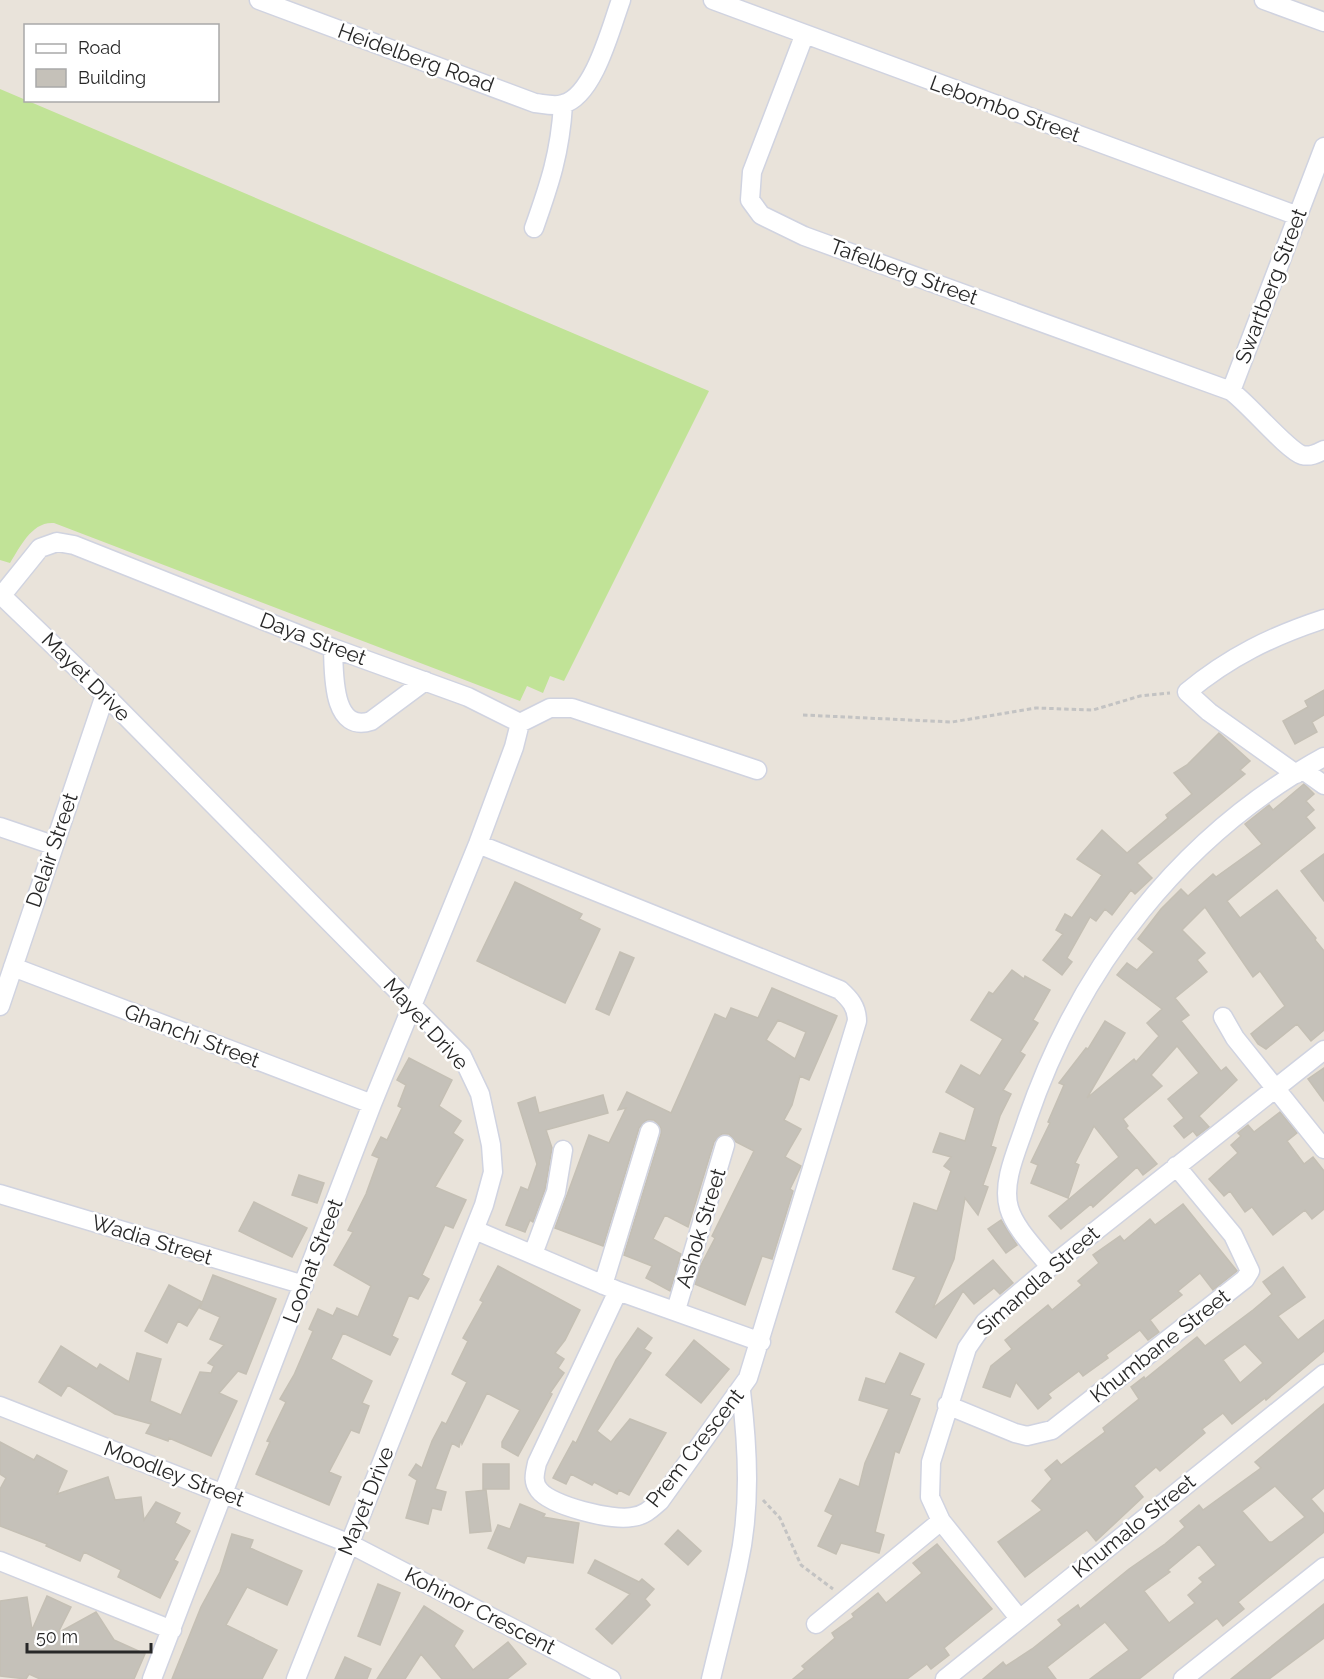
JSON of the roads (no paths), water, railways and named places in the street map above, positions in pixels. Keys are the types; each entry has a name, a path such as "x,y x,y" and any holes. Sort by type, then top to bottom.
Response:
{"street":[{"name":"Heidelberg Road","path":"259,0 535,103 568,102"},
{"path":"534,228 557,160 568,102 591,78 621,0"},
{"name":"Lebombo Street","path":"713,0 804,36 1298,216"},
{"path":"1264,0 1324,22"},
{"name":"Tafelberg Street","path":"804,36 752,172 750,200 761,215 804,236 1231,391 1246,402 1295,452 1311,456 1324,450"},
{"name":"Swartberg Street","path":"1231,391 1324,147"},
{"name":"Daya Street","path":"1,595 40,548 57,542 74,545 333,648 468,697 520,723"},
{"name":"Mayet Drive","path":"1,595 105,695 462,1056 480,1094 491,1145 493,1172 475,1230 348,1543 296,1679"},
{"path":"1324,619 1257,644 1206,676 1187,692 1209,712 1299,772 1324,785"},
{"path":"333,648 338,702 351,719 361,723 371,722 425,681"},
{"name":"Delair Street","path":"0,1006 105,695"},
{"path":"478,844 514,747 520,723 550,708 572,708 756,770"},
{"path":"1050,1267 1015,1220 1008,1197 1008,1182 1040,1083 1058,1040 1116,942 1167,879 1244,810 1324,757"},
{"path":"0,827 53,845"},
{"name":"Loonat Street","path":"152,1679 372,1104 478,844"},
{"name":"Prem Crescent","path":"478,844 826,984 840,990 853,1004 857,1021 761,1342 741,1391 660,1501 645,1513 635,1517 617,1518 580,1510 543,1494 534,1478 537,1463 610,1288"},
{"name":"Ghanchi Street","path":"13,967 372,1104"},
{"path":"1222,1017 1275,1089 1324,1149"},
{"name":"Simandla Street","path":"1019,1618 941,1521 930,1497 931,1462 960,1364 974,1336 985,1322 1050,1267 1324,1050"},
{"path":"610,1288 650,1131"},
{"name":"Ashok Street","path":"676,1310 725,1145"},
{"path":"533,1254 556,1192 563,1150"},
{"name":"Khumbane Street","path":"947,1405 1015,1433 1028,1436 1052,1430 1245,1278 1250,1271 1239,1244 1176,1166"},
{"name":"Wadia Street","path":"0,1194 304,1285"},
{"name":"Ashok Street","path":"475,1230 610,1288 761,1342"},
{"name":"Khumalo Street","path":"945,1679 1324,1374"},
{"path":"711,1679 739,1564 746,1504 747,1441 741,1391"},
{"name":"Moodley Street","path":"0,1406 348,1543"},
{"path":"816,1624 941,1521"},
{"name":"Kohinor Crescent","path":"348,1543 611,1679"},
{"path":"0,1561 172,1630"},
{"path":"1183,1679 1324,1567"}]}
